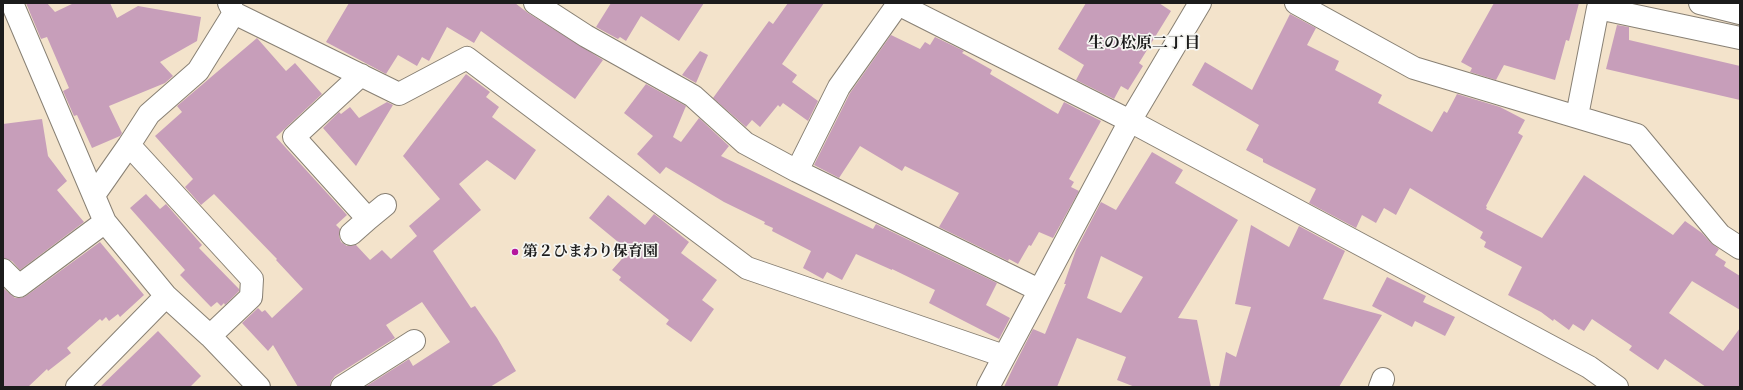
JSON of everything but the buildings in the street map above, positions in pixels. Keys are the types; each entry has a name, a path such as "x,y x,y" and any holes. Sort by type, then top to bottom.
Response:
{"street":[{"path":"12,3 105,222 166,296 210,336 259,387"},
{"path":"535,3 586,36 694,96 745,143 797,171 1039,290"},
{"path":"988,387 1130,121 1200,3"},
{"path":"1296,3 1414,68 1637,135 1720,235 1740,248"},
{"path":"1700,3 1740,13"},
{"path":"797,171 839,88 897,4 1130,121 1588,367 1617,387"},
{"path":"94,195 149,114 198,71 232,8 399,94 467,58 747,268 1004,356"},
{"path":"1577,116 1598,8 1740,38"},
{"path":"361,75 294,137 368,219"},
{"path":"129,145 252,279 251,297 210,336"},
{"path":"351,234 385,204"},
{"path":"3,270 19,286 105,222"},
{"path":"77,387 166,296"},
{"path":"342,387 414,341"}],"place":[{"name":"第２ひまわり保育園","path":"515,252"}],"district":[{"name":"生の松原二丁目","path":"1144,44"}]}
